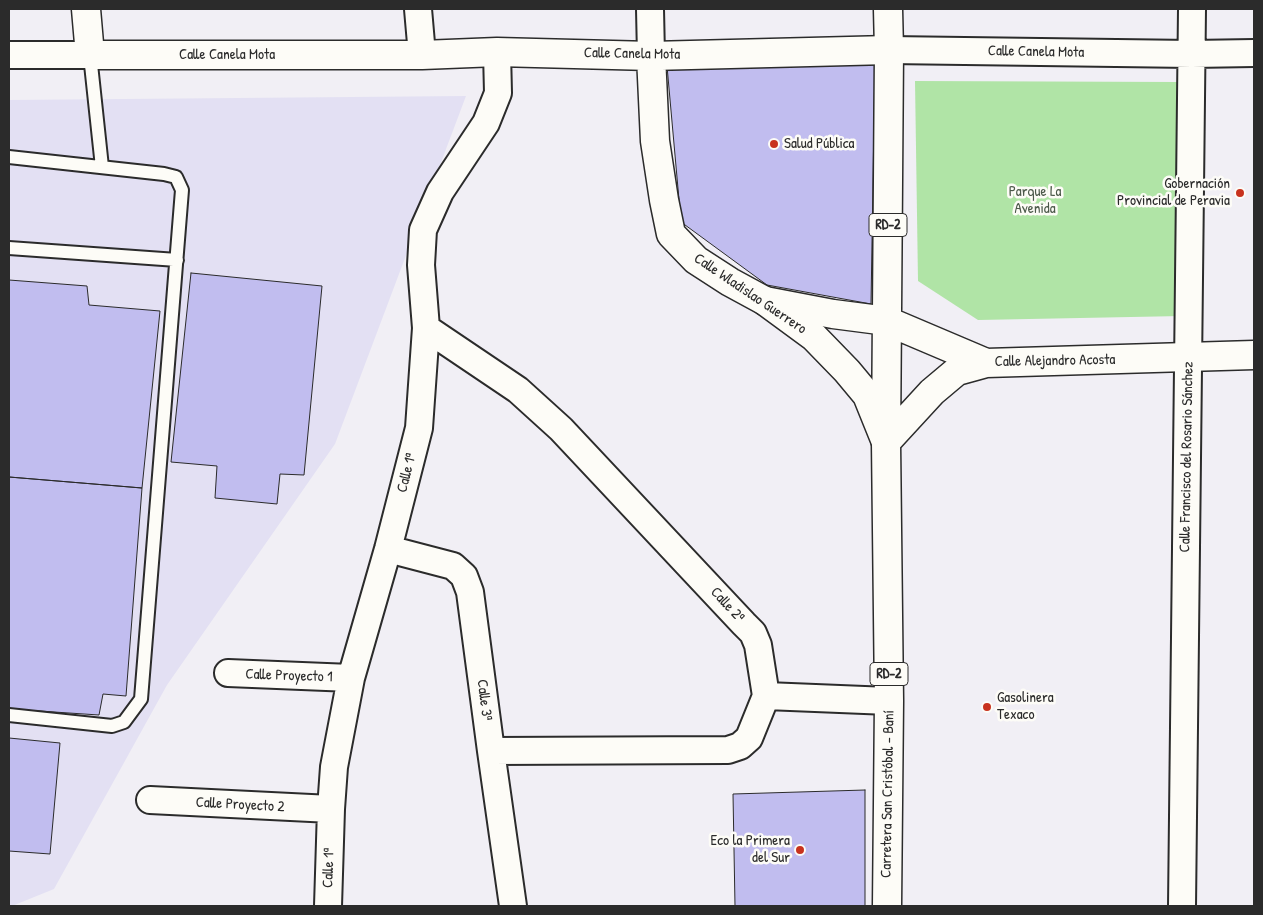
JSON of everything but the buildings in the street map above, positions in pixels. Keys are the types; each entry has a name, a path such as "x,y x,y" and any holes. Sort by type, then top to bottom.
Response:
{"main road":[{"path":"86,9 90,55"},
{"name":"RD-2","path":"886,442 888,9"},
{"name":"Calle Canela Mota","path":"90,55 422,55 497,52 651,56 889,50"},
{"name":"Calle Wladislao Guerrero","path":"651,56 655,141 671,234 696,260 730,282 765,301 814,337 867,395 886,442"},
{"path":"765,301 833,314 887,321 986,363"},
{"name":"Calle Alejandro Acosta","path":"886,442 932,392 957,371 986,363 1254,355"},
{"name":"Carretera San Cristóbal - Baní","path":"886,442 889,701 887,906"}],"street":[{"path":"418,9 422,55"},
{"name":"Calle Wladislao Guerrero","path":"650,9 651,56"},
{"name":"Calle Francisco del Rosario Sánchez","path":"1182,906 1192,9"},
{"name":"Calle Canela Mota","path":"889,50 1192,54 1254,53"},
{"name":"Calle 1ª","path":"328,906 334,767 350,678 388,549 419,428 426,328 421,265 423,230 440,192 486,123 498,93 497,52"},
{"name":"Calle Canela Mota","path":"9,55 90,55"},
{"name":"Calle 2ª","path":"426,328 518,390 560,429 753,633 758,645 766,696"},
{"name":"Calle 3ª","path":"388,549 453,566 464,576 470,592 513,906"},
{"name":"Calle Proyecto 1","path":"228,673 350,678"},
{"path":"491,751 728,750 740,746 749,738 766,696 889,701"},
{"name":"Calle Proyecto 2","path":"150,800 331,809"}],"lane":[{"path":"90,55 102,167"},
{"path":"9,157 164,174 176,177 182,190 141,699 124,722 112,726 9,715"},
{"path":"9,248 177,260"}],"shaded area":[{"path":"466,96 335,444 167,685 54,889 9,906 9,100"}],"green space":[{"name":"Parque La Avenida","path":"915,81 1177,82 1182,316 978,320 918,281"}],"place":[{"name":"Salud Pública","path":"774,144"},
{"name":"Gobernación Provincial de Peravia","path":"1240,193"},
{"name":"Gasolinera Texaco","path":"987,707"},
{"name":"Eco la Primera del Sur","path":"800,850"}]}
